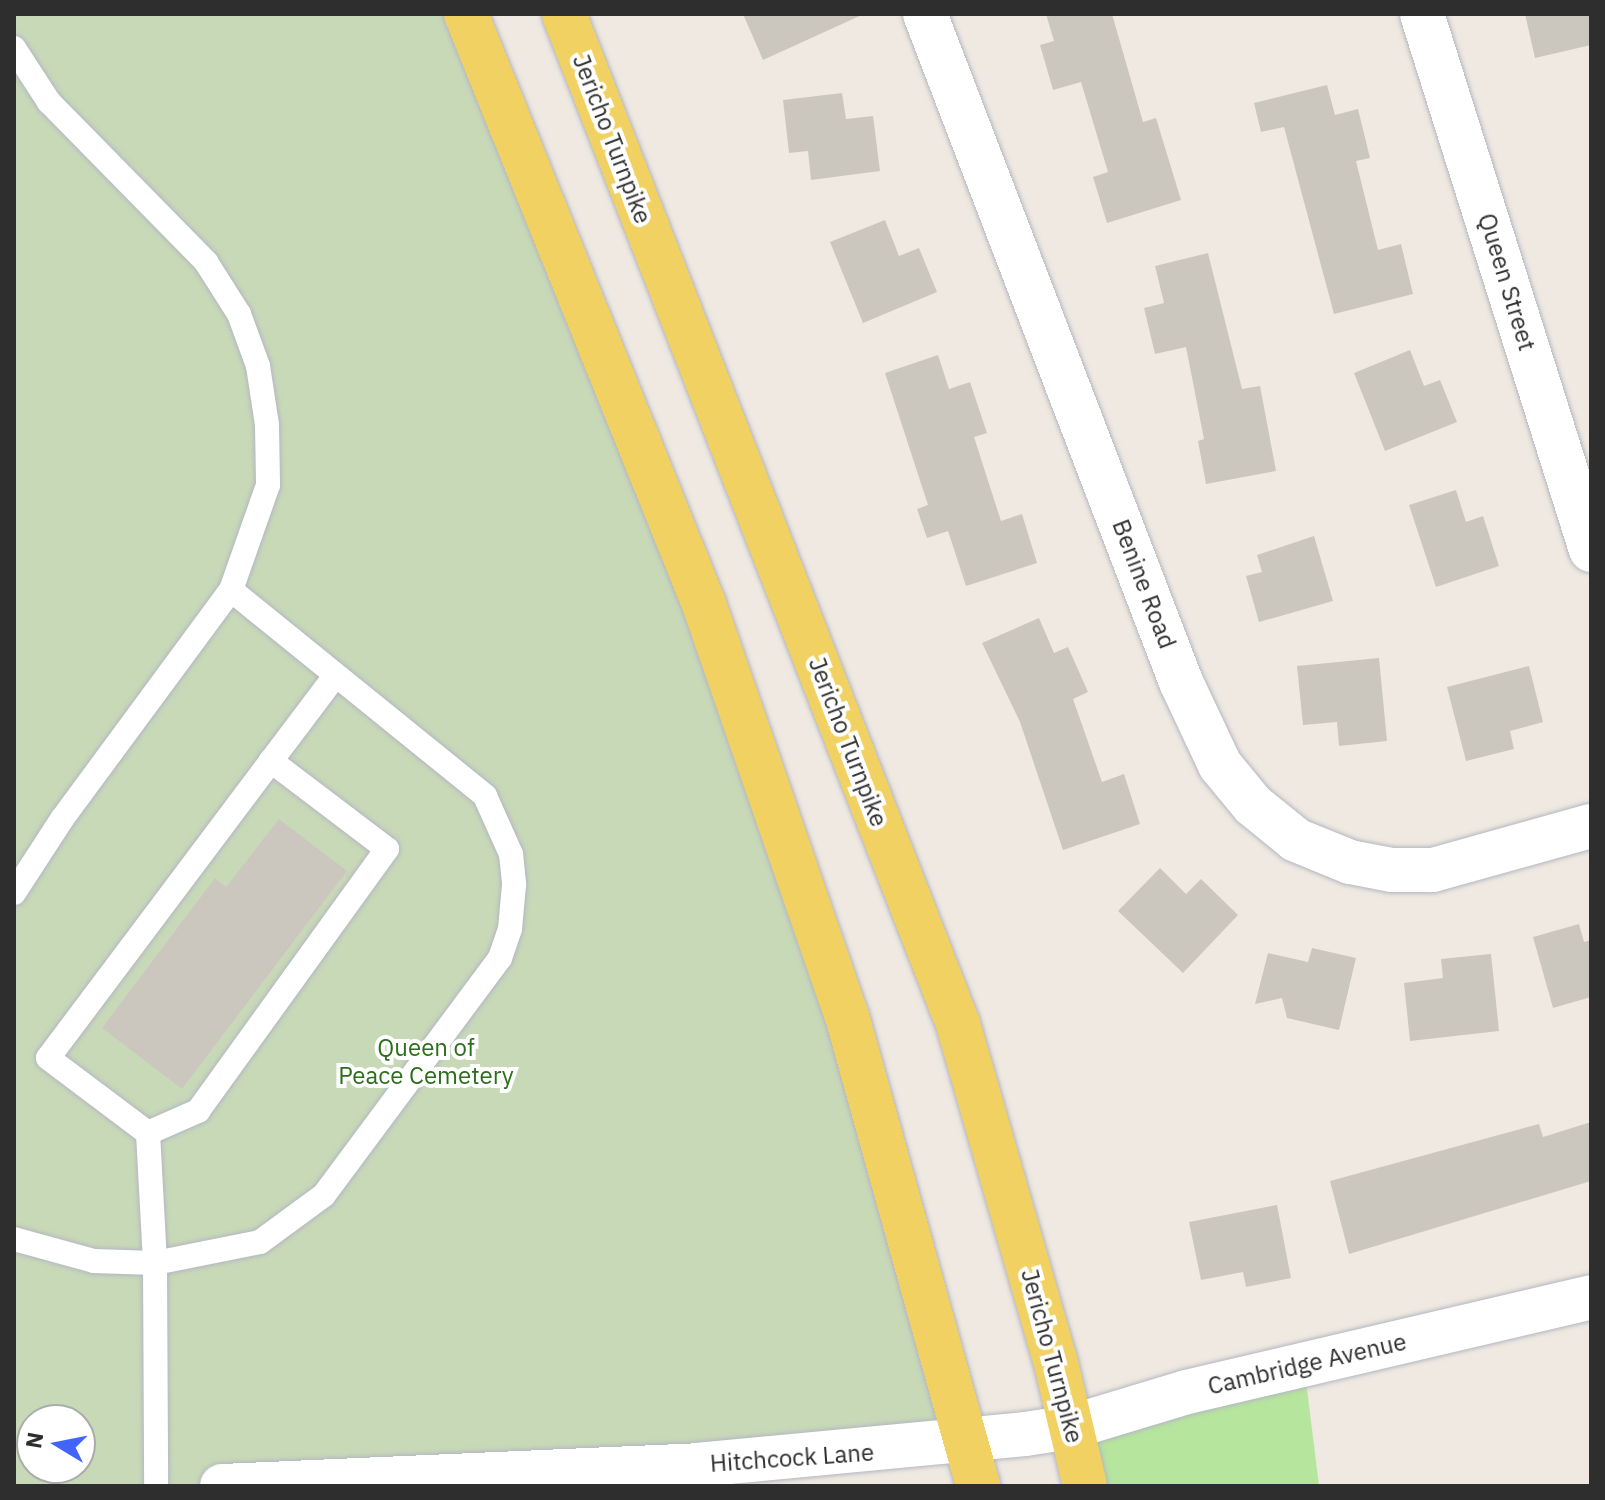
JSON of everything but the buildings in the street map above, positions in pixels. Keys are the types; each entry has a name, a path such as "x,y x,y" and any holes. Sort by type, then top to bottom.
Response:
{"main road":[{"name":"Jericho Turnpike","path":"564,14 958,1024 1085,1486"},
{"path":"466,21 704,604 847,1016 968,1441 978,1486"}],"street":[{"name":"Benine Road","path":"925,14 1181,682 1220,765 1245,795 1296,840 1350,862 1392,870 1433,870 1591,826"},
{"name":"Queen Street","path":"1422,14 1591,550"},
{"name":"Cambridge Avenue","path":"1025,1434 1071,1427 1187,1392 1591,1297"},
{"name":"Hitchcock Lane","path":"222,1486 698,1476 1025,1434"}],"lane":[{"path":"14,48 49,102 206,262 239,314 258,366 268,485 231,590 15,887"},
{"path":"14,1239 94,1261 155,1263 260,1242 324,1195 500,958 510,929 511,854 490,804 231,590"},
{"path":"148,1133 48,1058 335,676"},
{"path":"148,1133 198,1111 387,849 271,761"},
{"path":"148,1133 155,1263 156,1486"}],"green space":[{"name":"Queen of Peace Cemetery","path":"14,14 466,14 704,604 968,1441 222,1486 14,1486"},
{"path":"1304,1365 1319,1486 1085,1486 1071,1427"}]}
